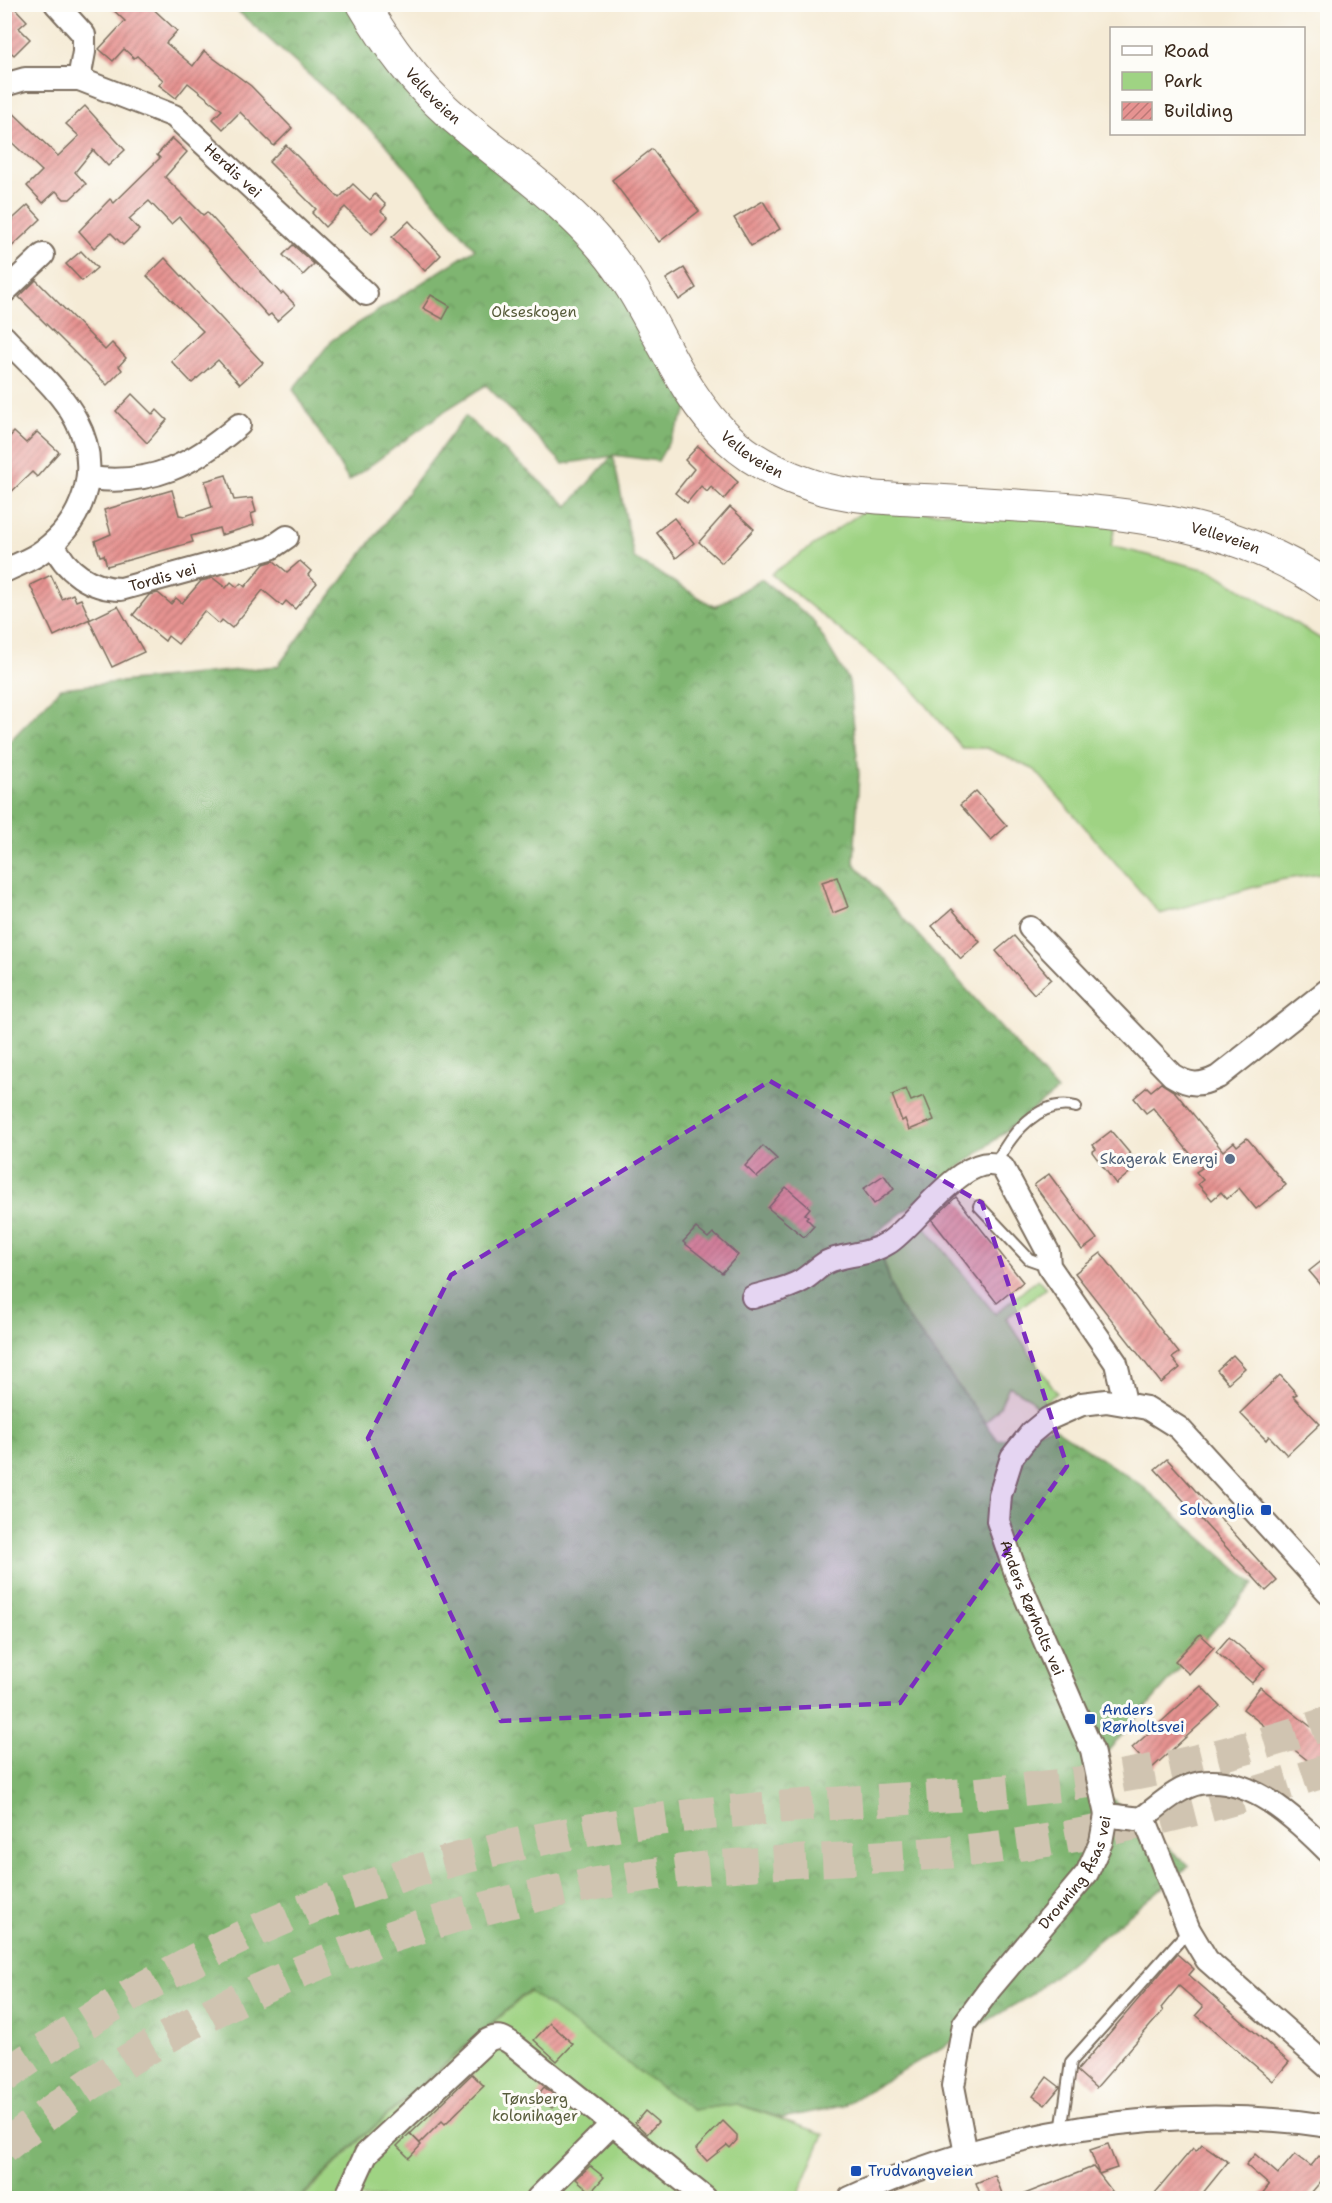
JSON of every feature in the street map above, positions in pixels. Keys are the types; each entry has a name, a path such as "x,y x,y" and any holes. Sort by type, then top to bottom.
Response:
{"main road":[{"name":"Velleveien","path":"363,4 393,51 433,97 567,211 603,248 628,283 694,398 712,423 730,441 759,462 802,482 855,494 1091,512 1176,523 1255,546 1284,560 1328,587"}],"street":[{"path":"56,4 84,35 84,52 79,79"},
{"name":"Herdis vei","path":"4,86 25,79 79,79 174,116 366,294"},
{"path":"4,292 43,255"},
{"path":"4,338 60,398 76,419 84,436 90,478 76,514 53,543 37,555 4,572"},
{"path":"90,478 146,478 171,470 200,455 239,425"},
{"name":"Tordis vei","path":"53,543 58,556 78,575 98,587 122,589 271,548 287,537"},
{"path":"1030,928 1172,1075 1187,1084 1203,1084 1218,1077 1328,990"},
{"path":"753,1296 800,1282 828,1261 862,1255 889,1243 952,1182 982,1164 996,1164 1003,1168 1048,1252 1049,1266 1116,1363 1125,1402"},
{"name":"Anders Rørholts vei","path":"1106,1815 1092,1750 1018,1579 998,1521 1000,1495 1012,1457 1031,1433 1047,1419 1067,1409 1106,1401 1125,1402 1147,1408 1179,1428 1328,1592"},
{"name":"Dronning Åsas vei","path":"966,2154 953,2086 964,2024 989,1990 1087,1873 1101,1842 1106,1815 1141,1819 1177,1792 1200,1783 1224,1783 1251,1791 1281,1809 1328,1851"},
{"path":"1106,1815 1144,1820 1189,1930 1207,1960 1328,2067"},
{"path":"346,2198 366,2154 494,2037 502,2037 705,2199"},
{"path":"850,2199 900,2175 966,2154 1060,2133 1116,2124 1200,2118 1282,2119 1328,2126"},
{"path":"538,2199 612,2124"}],"lane":[{"path":"996,1164 1003,1149 1037,1114 1058,1105 1076,1107"},
{"path":"979,1206 1029,1259 1049,1266"},
{"path":"1060,2133 1071,2062 1189,1930"}],"highlighted area":[{"path":"770,1081 982,1203 1067,1466 900,1703 501,1721 368,1438 451,1275"}],"green space":[{"name":"Okseskogen","path":"231,5 364,5 433,97 566,211 694,398 658,461 613,455 634,558 715,607 761,579 812,619 849,681 859,774 854,863 1057,1091 875,1234 897,1303 998,1440 1053,1427 1141,1485 1254,1584 1086,1776 1189,1866 1028,1997 842,2106 782,2118 737,2104 692,2110 528,1991 361,2138 300,2198 5,2198 4,747 61,688 278,666 465,416 568,506 612,456 563,464 486,385 449,408 349,481 293,389 332,340 475,249 385,143"},
{"path":"864,511 1117,515 1111,546 1212,571 1327,643 1327,873 1279,880 1160,914 1035,770 987,748 962,748 912,688 771,574"},
{"path":"919,1219 995,1314 1038,1279 1046,1288 1006,1318 1057,1393 1036,1407 1029,1397 1009,1386 1000,1406 985,1423 897,1303 882,1258"},
{"name":"Tønsberg kolonihager","path":"530,1991 692,2110 737,2104 824,2134 797,2198 302,2198 362,2138"}],"building":[{"path":"4,4 11,4 27,21 19,28 30,39 14,55 4,46"},
{"path":"107,4 148,4 177,31 166,43 193,66 204,51 251,86 292,128 274,146 240,112 223,129 213,119 222,110 188,83 176,98 159,85 163,80 137,56 134,58 124,49 113,61 99,49 125,21"},
{"path":"4,104 58,156 79,136 66,124 85,106 125,150 108,166 93,150 75,172 86,184 70,199 64,199 56,191 43,203 27,186 42,171 4,135"},
{"path":"172,138 187,152 165,177 203,215 207,212 281,294 283,292 295,305 277,321 271,314 268,316 179,217 171,224 149,201 129,219 139,230 123,245 111,233 94,248 79,231 110,199 114,203 160,158 157,155"},
{"path":"286,145 339,198 353,184 370,200 375,194 386,205 381,211 388,217 372,234 345,207 325,227 312,213 316,209 269,162"},
{"path":"652,149 699,211 659,242 612,180"},
{"path":"763,201 780,229 751,246 734,218"},
{"path":"28,205 41,219 4,254 4,227"},
{"path":"409,221 441,255 425,271 392,237"},
{"path":"293,245 314,264 303,275 283,255"},
{"path":"81,251 97,268 82,281 66,264"},
{"path":"165,258 263,363 240,384 218,360 192,383 171,361 203,331 147,276"},
{"path":"684,268 696,288 679,300 666,279"},
{"path":"36,280 105,350 112,343 126,358 119,366 122,370 107,385 19,297"},
{"path":"431,295 450,306 443,319 423,308"},
{"path":"132,394 153,415 157,410 167,420 147,443 116,411"},
{"path":"14,432 26,443 37,432 59,452 37,477 32,472 4,499 4,443"},
{"path":"698,446 738,482 724,499 711,487 707,492 701,486 687,503 675,493 694,469 685,460"},
{"path":"226,475 234,500 252,498 256,512 251,514 254,525 221,535 219,528 191,536 193,542 107,566 104,555 100,556 95,541 111,534 104,510 172,490 179,515 185,516 212,507 205,481"},
{"path":"730,507 754,529 722,563 699,542"},
{"path":"674,518 694,543 676,558 656,532"},
{"path":"274,561 287,572 300,561 311,571 308,575 317,583 295,609 286,601 282,606 263,590 232,628 222,620 219,624 204,611 178,644 168,636 165,641 133,615 149,595 158,593 171,604 176,598 182,603 201,581 213,578 226,588 231,582 237,587 241,583 245,587 264,564"},
{"path":"51,575 62,599 73,594 76,601 81,599 90,619 54,636 30,585"},
{"path":"118,606 144,652 112,667 89,620"},
{"path":"976,791 1007,826 991,840 960,805"},
{"path":"837,877 848,907 833,913 822,882"},
{"path":"952,909 980,942 961,959 932,926"},
{"path":"1014,936 1051,979 1034,994 996,951"},
{"name":"Skagerak Energi","path":"1161,1083 1175,1092 1223,1151 1234,1142 1237,1146 1247,1138 1286,1185 1256,1209 1239,1188 1227,1199 1221,1192 1212,1200 1198,1184 1203,1180 1196,1172 1202,1168 1153,1108 1146,1113 1134,1098 1147,1087 1151,1091"},
{"path":"906,1089 911,1101 924,1096 934,1120 909,1130 905,1119 902,1121 892,1095"},
{"path":"1111,1131 1132,1156 1126,1161 1133,1170 1116,1184 1092,1152 1096,1149 1093,1145"},
{"path":"763,1146 777,1159 757,1177 745,1166"},
{"path":"1049,1174 1097,1239 1082,1250 1034,1185"},
{"path":"884,1175 894,1189 874,1204 863,1189"},
{"path":"786,1187 810,1208 805,1214 814,1226 804,1237 768,1208"},
{"path":"956,1197 1023,1282 997,1303 932,1220"},
{"path":"696,1228 708,1238 713,1233 738,1255 722,1273 683,1242"},
{"path":"1101,1253 1179,1353 1172,1358 1180,1368 1161,1383 1075,1273"},
{"path":"1328,1256 1328,1293 1309,1271"},
{"path":"1233,1355 1245,1368 1228,1383 1217,1370"},
{"path":"1280,1375 1297,1394 1293,1396 1320,1424 1287,1455 1269,1436 1266,1440 1240,1413"},
{"path":"1167,1459 1277,1581 1266,1591 1155,1469"},
{"path":"1200,1634 1214,1647 1189,1674 1175,1661"},
{"path":"1229,1637 1265,1668 1252,1683 1216,1652"},
{"path":"1201,1686 1220,1706 1151,1769 1132,1748"},
{"path":"1260,1687 1328,1740 1328,1754 1316,1767 1243,1709"},
{"path":"1177,1954 1194,1969 1189,1975 1289,2062 1273,2081 1196,2015 1203,2007 1179,1986 1161,2008 1163,2011 1096,2088 1077,2071"},
{"path":"550,2023 573,2044 557,2061 534,2040"},
{"path":"472,2074 484,2086 445,2124 442,2121 420,2143 410,2134"},
{"path":"1047,2077 1060,2087 1045,2105 1033,2096"},
{"path":"544,2087 559,2099 552,2108 537,2096"},
{"path":"645,2111 658,2122 647,2134 635,2123"},
{"path":"723,2121 737,2135 737,2140 730,2148 727,2145 707,2161 696,2149"},
{"path":"410,2133 421,2145 409,2158 397,2146"},
{"path":"1108,2144 1117,2168 1099,2174 1090,2150"},
{"path":"1202,2144 1228,2162 1198,2199 1150,2199 1193,2148 1196,2151"},
{"path":"1255,2154 1278,2174 1295,2154 1311,2166 1319,2156 1328,2163 1328,2173 1306,2199 1258,2199 1269,2185 1246,2165"},
{"path":"590,2166 604,2177 591,2192 576,2179"},
{"path":"1093,2167 1118,2199 1012,2199"},
{"path":"995,2175 1004,2199 982,2199 976,2183"}],"tunnel":[{"path":"4,2077 74,2030 146,1986 220,1948 295,1914 371,1885 449,1861 611,1826 694,1815 788,1806 976,1794 1136,1774 1265,1743 1328,1723"},
{"path":"4,2147 78,2093 155,2044 236,2001 319,1964 404,1932 492,1907 581,1886 671,1872 741,1865 951,1852 1095,1832 1235,1799 1328,1770"}],"place":[{"name":"Skagerak Energi","path":"1230,1159"},
{"name":"Solvanglia","path":"1266,1510"},
{"name":"Anders Rørholtsvei","path":"1090,1719"},
{"name":"Trudvangveien","path":"856,2171"}]}
